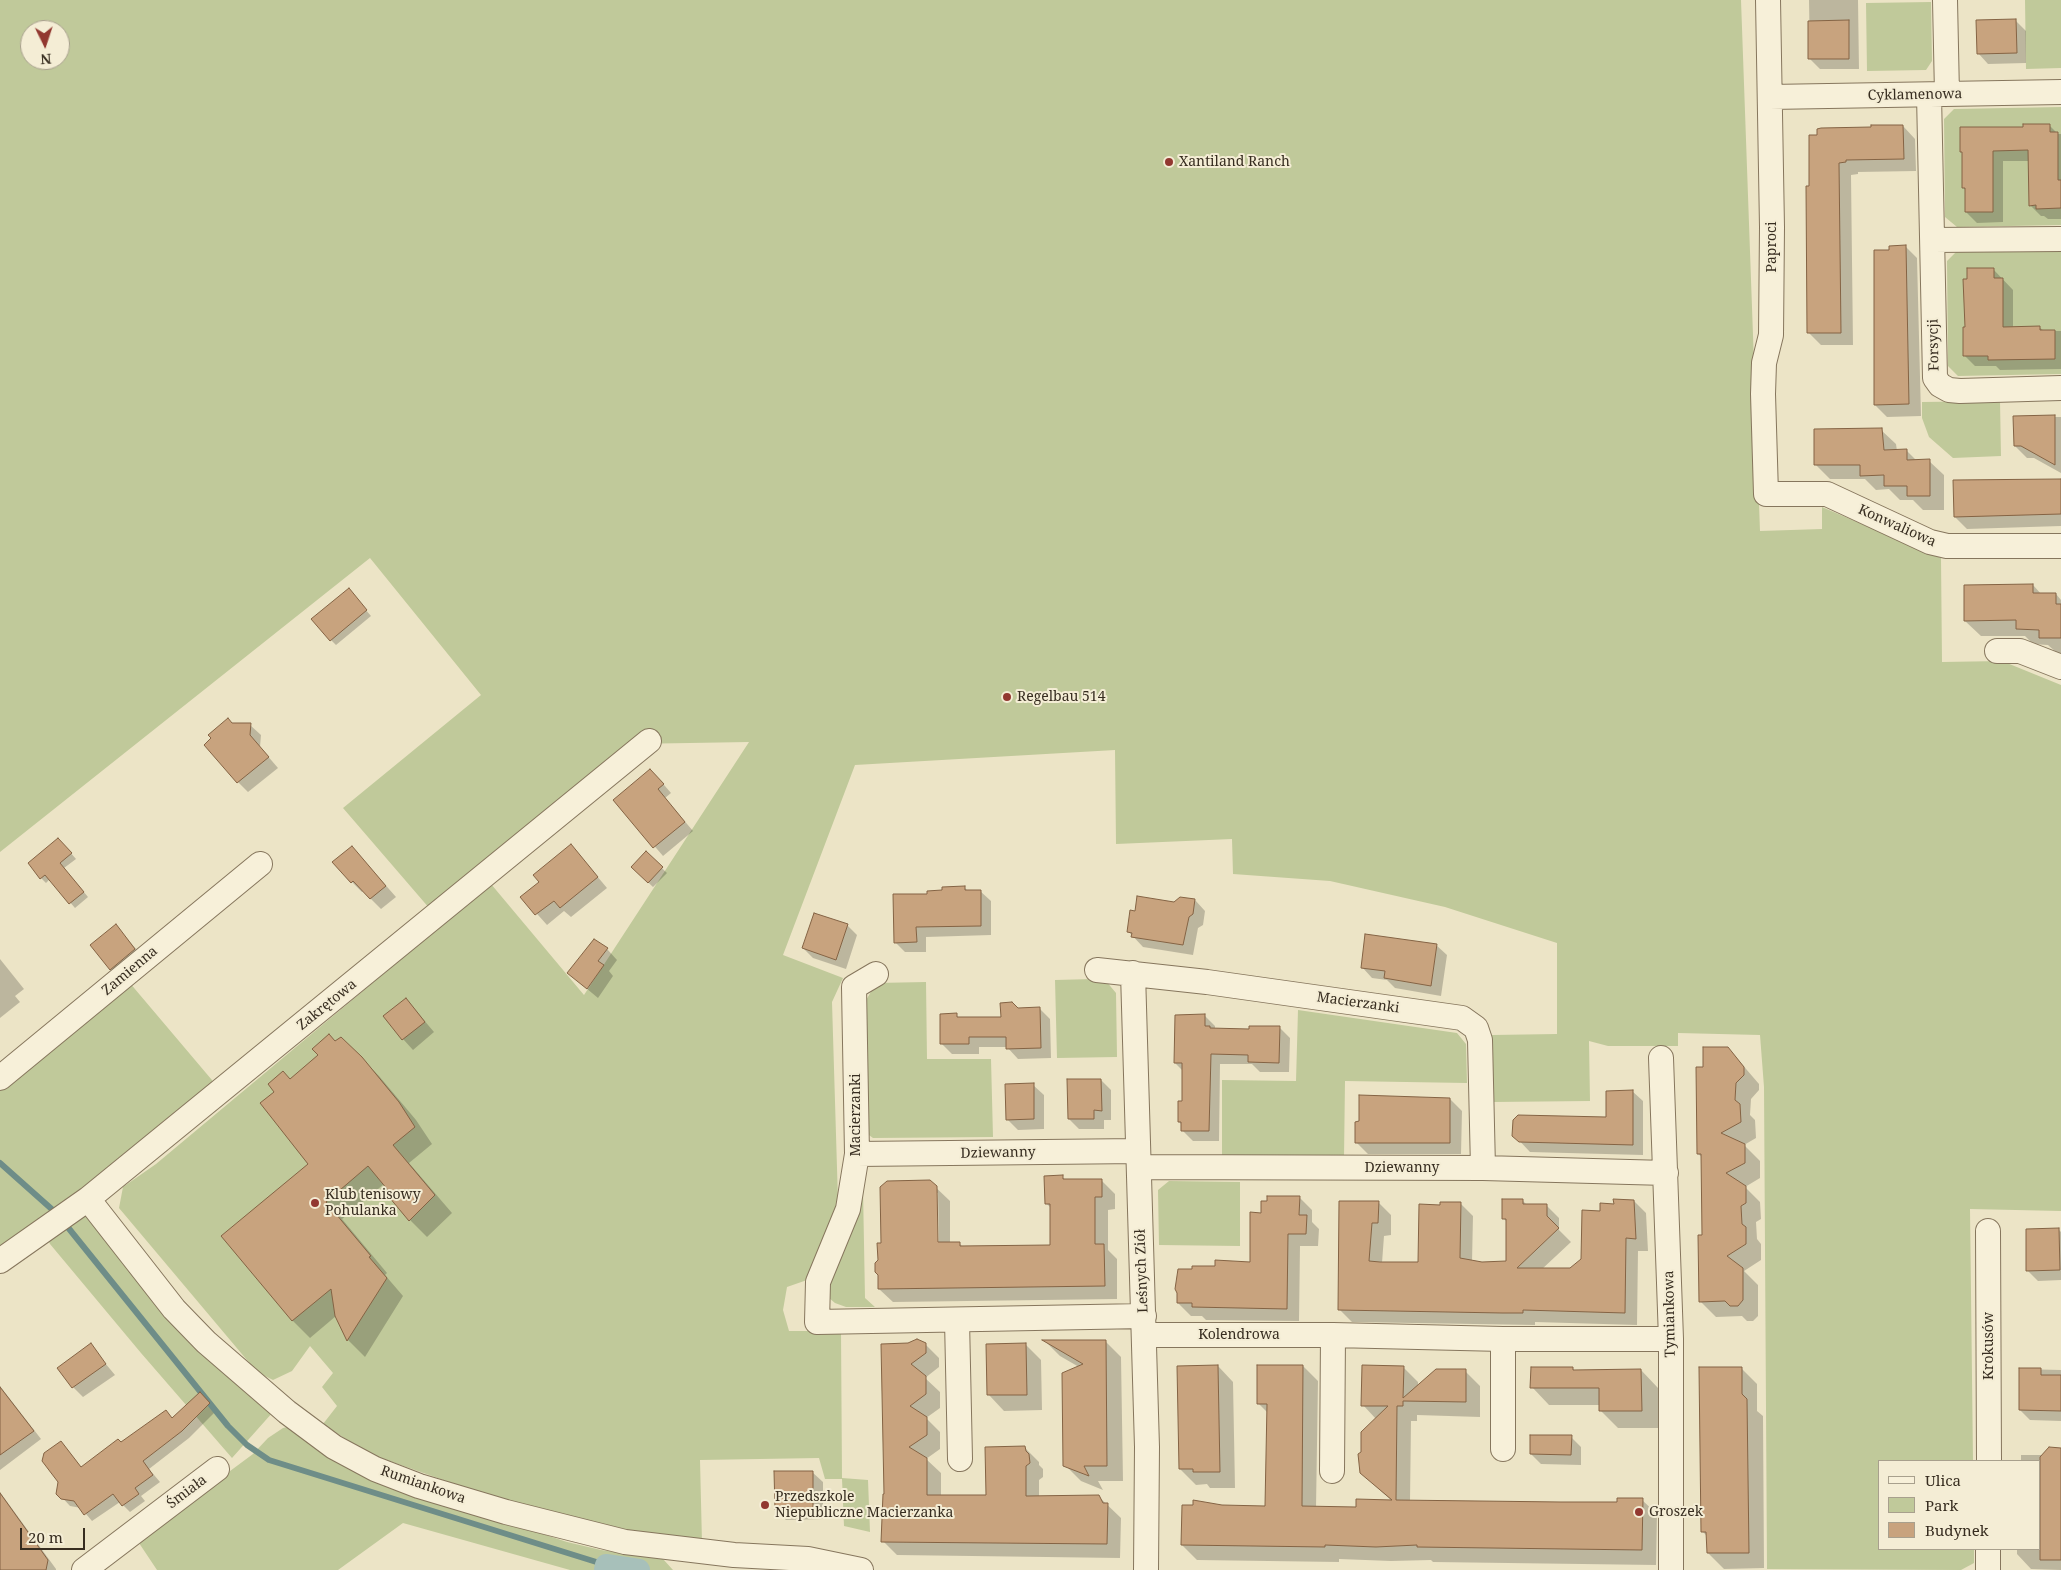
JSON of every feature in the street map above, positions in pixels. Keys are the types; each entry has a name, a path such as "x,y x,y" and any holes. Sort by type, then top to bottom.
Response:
{"street":[{"name":"Paproci","path":"1766,494 1763,394 1764,363 1771,335 1772,228 1768,0"},
{"name":"Forsycji","path":"1945,0 1938,94 1932,240 1935,378 1940,386 1949,390 1960,391 2061,388"},
{"name":"Cyklamenowa","path":"1770,97 2061,92"},
{"path":"1932,240 2061,239"},
{"name":"Konwaliowa","path":"1766,494 1827,494 1930,542 1947,546 2061,546"},
{"path":"1997,651 2020,650 2061,667"},
{"name":"Zakrętowa","path":"0,1261 88,1199 648,741"},
{"name":"Zamienna","path":"0,1078 260,864"},
{"name":"Macierzanki","path":"1097,970 1133,973 1462,1018 1476,1028 1480,1040 1483,1168"},
{"name":"Leśnych Ziół","path":"1133,973 1147,1447 1146,1570"},
{"name":"Macierzanki","path":"817,1322 818,1282 848,1209 858,1154 854,987 876,974"},
{"name":"Tymiankowa","path":"1661,1058 1671,1339 1671,1570"},
{"name":"Dziewanny","path":"858,1154 1138,1159 1666,1173"},
{"name":"Rumiankowa","path":"88,1199 174,1309 206,1342 287,1412 334,1447 375,1469 418,1486 506,1512 625,1542 734,1555 808,1559 861,1570"},
{"name":"Krokusów","path":"1988,1231 1989,1460"},
{"path":"957,1320 960,1459"},
{"name":"Kolendrowa","path":"817,1322 957,1320 1333,1335 1503,1339 1671,1339"},
{"path":"1332,1471 1333,1335"},
{"path":"1503,1339 1503,1449"},
{"name":"Śmiała","path":"84,1570 217,1469"},
{"path":"1988,1550 1988,1570"}],"green space":[{"path":"0,0 1741,0 1760,531 1822,529 1822,507 1941,558 1942,662 2002,661 2061,685 2061,1211 1970,1209 1973,1460 1878,1460 1878,1550 1974,1550 1974,1563 1961,1570 1767,1569 1764,1087 1760,1035 1678,1033 1678,1046 1608,1046 1589,1041 1590,1101 1493,1102 1492,1035 1557,1034 1557,943 1445,907 1330,881 1233,874 1232,839 1116,844 1115,750 855,765 783,955 843,978 832,1002 838,1201 824,1246 807,1280 787,1287 783,1310 789,1331 841,1331 842,1478 868,1480 870,1532 844,1526 842,1479 825,1479 819,1458 700,1460 702,1543 606,1528 480,1493 367,1453 323,1424 337,1406 322,1387 333,1373 310,1346 292,1371 273,1380 257,1372 119,1208 123,1187 156,1164 491,884 584,995 749,742 630,744 430,909 343,808 481,695 370,558 0,852"},
{"path":"2025,0 2061,0 2061,68 2026,69"},
{"path":"1931,2 1932,61 1926,70 1867,71 1866,3"},
{"path":"2061,107 2061,225 1957,227 1945,217 1944,119 1954,109"},
{"path":"2061,251 2061,374 1958,376 1948,366 1947,261 1956,252"},
{"path":"2000,401 2001,456 1953,458 1929,437 1922,418 1922,402"},
{"path":"1094,979 1106,981 1116,993 1117,1057 1057,1058 1055,980"},
{"path":"129,982 217,1086 0,1253 0,1089"},
{"path":"926,982 927,1059 991,1059 993,1137 873,1138 862,1130 861,1009 876,983"},
{"path":"1298,1010 1457,1033 1466,1044 1467,1083 1345,1081 1344,1158 1222,1156 1222,1080 1296,1081"},
{"path":"1169,1181 1240,1182 1240,1246 1159,1245 1158,1190"},
{"path":"863,1189 865,1298 875,1307 846,1307 835,1303 829,1298 830,1269 847,1222"},
{"path":"82,1215 91,1218 202,1353 238,1386 273,1412 232,1458 50,1244 48,1240"},
{"path":"295,1425 356,1472 567,1542 601,1550 663,1559 673,1570 570,1570 403,1523 338,1570 157,1570 137,1540 253,1454 268,1438 283,1428"}],"building":[{"path":"2016,19 2017,53 1977,54 1976,20"},
{"path":"1849,20 1849,59 1808,59 1808,21"},
{"path":"2023,124 2050,124 2050,132 2058,132 2058,180 2061,180 2061,208 2036,209 2036,205 2029,206 2028,150 1993,151 1993,212 1965,212 1965,188 1962,188 1960,127 2023,127"},
{"path":"1871,125 1903,125 1904,159 1846,160 1846,162 1839,163 1841,333 1807,333 1806,186 1809,186 1809,135 1817,135 1817,129 1821,128 1871,127"},
{"path":"1906,245 1909,404 1874,405 1874,250 1889,250 1889,246"},
{"path":"1967,268 1994,268 1994,278 2003,278 2003,327 2040,326 2040,330 2055,330 2055,359 1988,360 1988,356 1963,356 1963,327 1965,327 1963,279 1967,279"},
{"path":"2055,415 2055,465 2021,446 2014,446 2013,416"},
{"path":"1882,428 1884,450 1907,449 1907,460 1930,459 1930,496 1907,496 1907,486 1884,486 1884,475 1860,476 1860,465 1814,465 1814,429"},
{"path":"2061,479 2061,514 1954,517 1953,480"},
{"path":"2033,584 2033,593 2056,593 2056,604 2061,604 2061,638 2039,638 2039,630 2016,629 2016,620 1964,621 1964,585"},
{"path":"349,588 367,610 330,641 311,619"},
{"path":"228,718 232,723 251,723 250,735 269,757 237,783 204,745 211,738 208,735"},
{"path":"650,769 664,784 658,789 685,822 653,848 613,800"},
{"path":"58,838 72,853 60,863 84,892 69,904 45,875 40,879 28,863"},
{"path":"571,844 598,877 560,908 554,901 535,915 520,897 539,882 533,875"},
{"path":"352,846 386,886 370,899 353,881 351,883 332,862"},
{"path":"646,851 663,867 648,883 631,867"},
{"path":"965,886 965,890 981,890 981,926 916,927 917,942 894,943 893,894 927,894 927,891 942,890 942,887"},
{"path":"1137,896 1174,902 1180,897 1195,899 1193,914 1189,917 1183,945 1131,937 1132,933 1127,932 1130,910 1135,911"},
{"path":"814,913 848,924 836,960 802,948"},
{"path":"116,924 135,949 110,970 90,945"},
{"path":"1365,934 1437,944 1431,986 1384,978 1385,971 1361,968"},
{"path":"594,939 608,948 598,961 604,965 587,989 567,973"},
{"path":"406,998 425,1022 402,1040 383,1016"},
{"path":"1012,1002 1018,1008 1040,1007 1041,1048 1006,1049 1006,1037 969,1037 969,1044 940,1044 940,1014 957,1013 957,1017 1001,1017 1000,1003"},
{"path":"1205,1014 1205,1026 1210,1026 1210,1028 1249,1029 1249,1026 1280,1026 1279,1063 1248,1062 1248,1055 1211,1054 1209,1131 1181,1131 1181,1122 1178,1122 1178,1101 1182,1101 1182,1063 1174,1063 1175,1015"},
{"path":"329,1034 335,1041 341,1037 362,1057 399,1102 415,1127 393,1145 435,1195 409,1221 389,1197 392,1195 368,1166 326,1202 387,1278 347,1341 335,1316 331,1289 292,1321 221,1236 308,1164 260,1103 274,1092 268,1084 283,1071 290,1079 318,1055 312,1049"},
{"path":"1703,1047 1728,1047 1744,1067 1744,1075 1736,1083 1735,1100 1740,1104 1741,1122 1721,1133 1745,1144 1745,1163 1726,1173 1746,1186 1746,1203 1741,1206 1742,1224 1746,1227 1746,1244 1727,1256 1743,1268 1743,1300 1738,1306 1730,1306 1725,1301 1699,1302 1698,1235 1702,1235 1701,1154 1697,1154 1696,1067 1703,1067"},
{"path":"1067,1079 1101,1079 1102,1111 1094,1110 1094,1119 1068,1119"},
{"path":"1034,1083 1034,1119 1006,1120 1005,1084"},
{"path":"1633,1090 1633,1145 1519,1142 1512,1136 1513,1120 1518,1115 1606,1117 1606,1091"},
{"path":"1359,1095 1450,1098 1450,1143 1355,1143 1355,1122 1359,1121"},
{"path":"1063,1175 1063,1179 1102,1179 1102,1197 1095,1197 1095,1244 1104,1244 1105,1286 878,1289 878,1275 875,1272 875,1263 878,1260 877,1243 881,1243 880,1187 887,1181 930,1180 937,1186 938,1242 960,1242 960,1246 1050,1245 1050,1204 1045,1204 1044,1176"},
{"path":"1267,1196 1300,1196 1299,1215 1307,1215 1306,1234 1288,1234 1287,1309 1192,1307 1192,1303 1177,1303 1175,1289 1178,1269 1192,1269 1192,1266 1215,1266 1215,1260 1250,1262 1250,1212 1261,1213 1261,1201 1267,1201"},
{"path":"1502,1199 1523,1199 1523,1204 1547,1204 1547,1216 1559,1228 1517,1268 1570,1268 1581,1259 1582,1210 1600,1211 1600,1203 1614,1204 1613,1199 1634,1200 1636,1239 1626,1238 1625,1313 1523,1310 1523,1313 1502,1313 1338,1310 1339,1201 1379,1201 1378,1223 1372,1223 1369,1261 1380,1262 1418,1262 1419,1204 1440,1205 1440,1202 1461,1202 1460,1258 1482,1262 1506,1261 1506,1219 1502,1219"},
{"path":"2059,1228 2060,1270 2026,1271 2026,1229"},
{"path":"917,1339 926,1343 926,1353 911,1364 926,1376 926,1394 910,1406 927,1417 927,1435 909,1447 927,1458 927,1495 986,1495 985,1447 1025,1446 1029,1454 1030,1463 1026,1466 1026,1496 1099,1495 1103,1503 1108,1503 1107,1544 881,1542 884,1494 881,1344 908,1343"},
{"path":"1042,1340 1106,1340 1107,1466 1084,1466 1089,1476 1063,1466 1062,1373 1083,1364"},
{"path":"91,1343 106,1364 72,1388 57,1368"},
{"path":"1026,1343 1027,1395 987,1395 986,1344"},
{"path":"1218,1365 1220,1472 1193,1472 1193,1469 1179,1469 1177,1366"},
{"path":"1257,1365 1303,1365 1302,1506 1356,1507 1356,1499 1392,1500 1360,1473 1358,1454 1361,1452 1361,1432 1388,1406 1361,1406 1362,1365 1404,1366 1403,1398 1436,1369 1466,1369 1466,1402 1403,1401 1403,1406 1397,1406 1396,1500 1617,1502 1617,1498 1643,1498 1642,1550 1417,1547 1417,1545 1376,1547 1325,1545 1325,1547 1181,1545 1182,1505 1193,1505 1193,1500 1222,1505 1265,1506 1267,1404 1257,1404"},
{"path":"1531,1367 1573,1367 1573,1370 1641,1369 1642,1411 1599,1411 1599,1388 1530,1388"},
{"path":"1699,1367 1742,1367 1742,1394 1747,1399 1749,1553 1707,1553 1706,1532 1701,1532"},
{"path":"2019,1368 2041,1368 2041,1375 2061,1375 2061,1411 2019,1410"},
{"path":"0,1387 34,1431 0,1455"},
{"path":"200,1392 210,1403 182,1431 143,1461 153,1475 135,1488 139,1494 122,1506 113,1494 84,1515 74,1501 61,1499 56,1494 58,1482 42,1461 44,1453 61,1441 81,1467 118,1439 121,1442 166,1410 172,1418"},
{"path":"1530,1435 1572,1435 1571,1455 1530,1454"},
{"path":"2049,1447 2061,1448 2061,1560 2040,1560 2040,1457"},
{"path":"774,1471 813,1471 813,1509 775,1510"},
{"path":"0,1493 48,1560 46,1570 0,1570"}],"waterway":[{"path":"0,1163 55,1212"},
{"path":"66,1225 228,1426 247,1445 269,1460 606,1565"},
{"path":"605,1570 606,1565 639,1570"}],"place":[{"name":"Xantiland Ranch","path":"1169,162"},
{"name":"Regelbau 514","path":"1007,697"},
{"name":"Klub tenisowy Pohulanka","path":"315,1203"},
{"name":"Przedszkole Niepubliczne Macierzanka","path":"765,1505"},
{"name":"Groszek","path":"1639,1512"}]}
